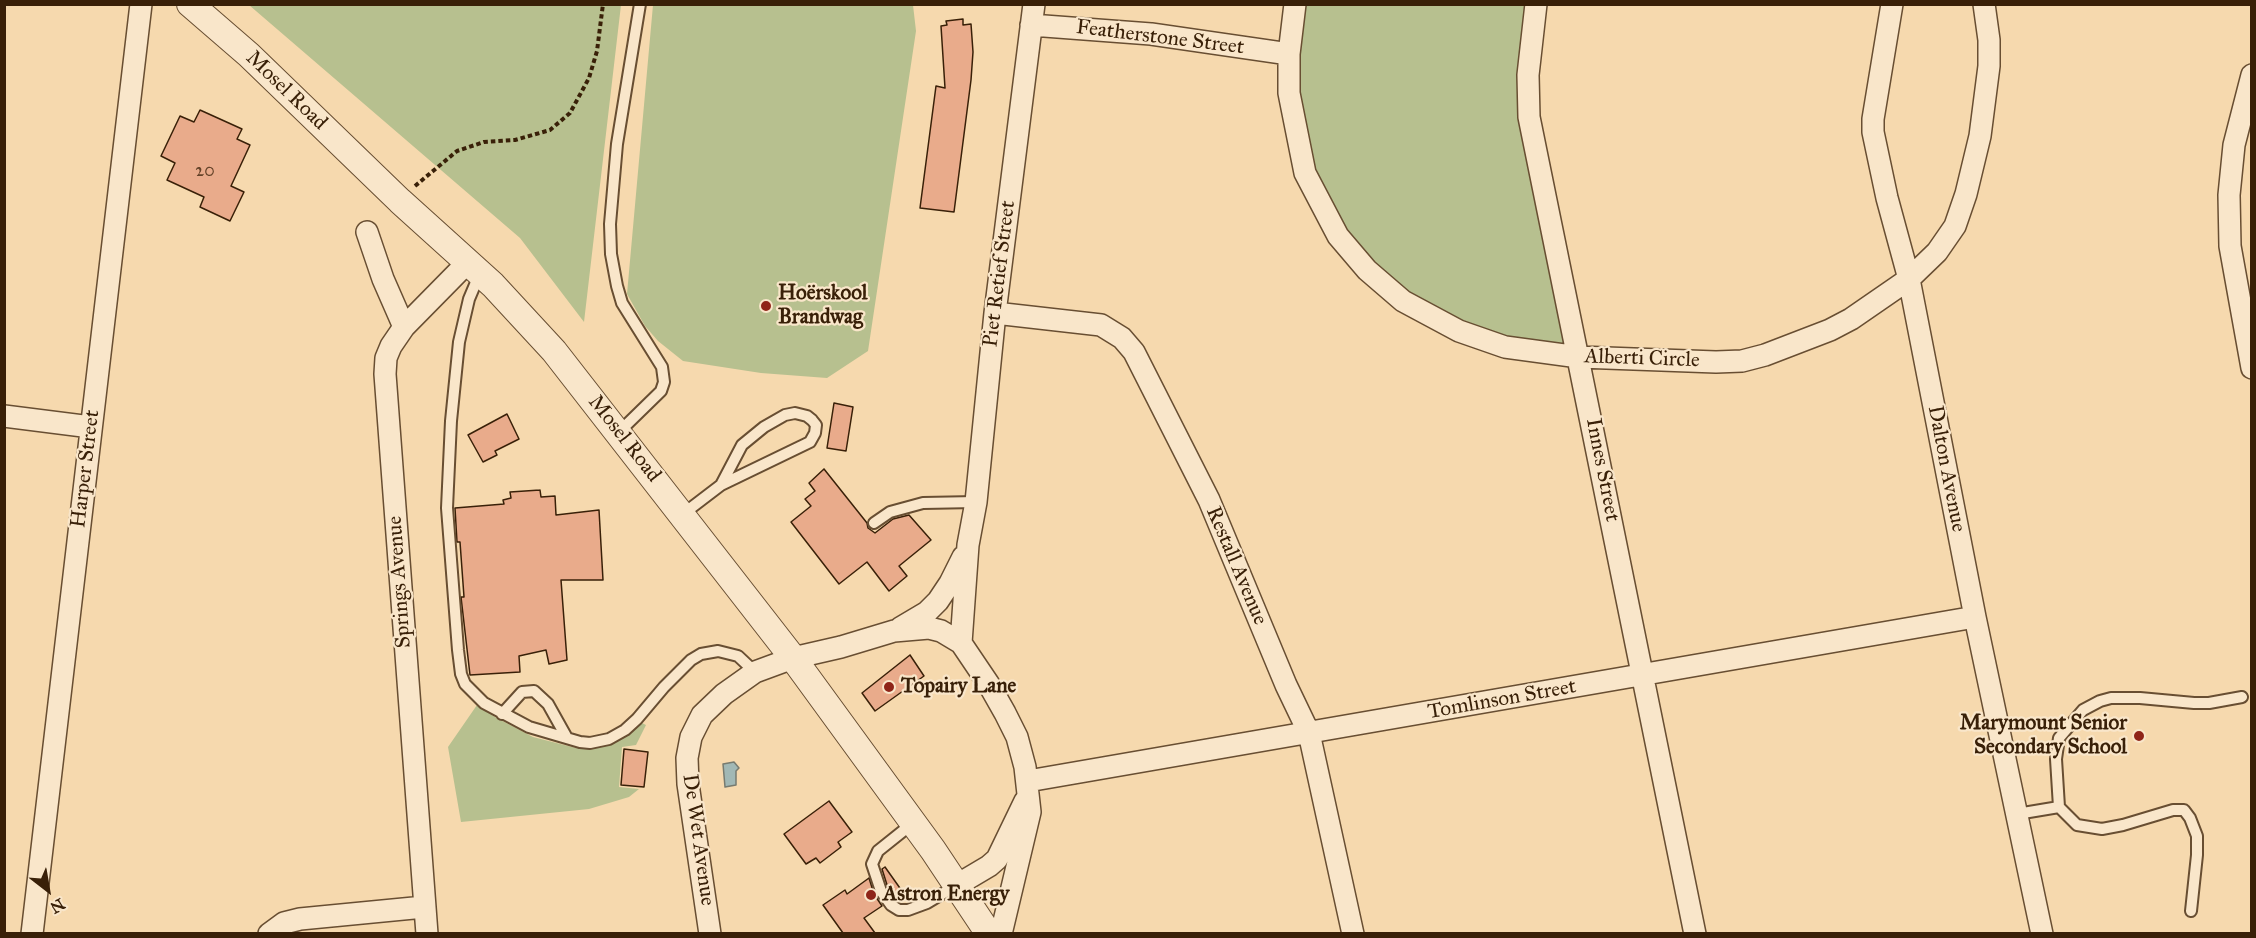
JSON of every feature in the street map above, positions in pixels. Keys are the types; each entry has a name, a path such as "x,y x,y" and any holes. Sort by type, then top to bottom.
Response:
{"street":[{"name":"Harper Street","path":"32,933 141,4"},
{"name":"Mosel Road","path":"190,4 249,55 400,201 474,267 524,316 683,514 793,658 913,823 989,933"},
{"name":"Alberti Circle","path":"1295,4 1289,54 1289,93 1305,173 1338,236 1367,270 1403,301 1460,331 1505,347 1579,357 1716,362 1749,359 1801,342 1837,326 1909,279 1937,252 1955,226 1966,194 1980,136 1988,85 1989,40 1984,4"},
{"name":"Innes Street","path":"1536,4 1528,75 1529,117 1695,933"},
{"name":"Dalton Avenue","path":"1892,4 1873,127 1887,198 1909,279 1975,617 2042,933"},
{"name":"Featherstone Street","path":"1032,15 1289,54"},
{"name":"Piet Retief Street","path":"961,643 968,544 976,502 995,313 1032,15"},
{"path":"2252,75 2236,134 2229,195 2230,246 2252,368"},
{"path":"367,232 383,279 404,327"},
{"name":"Springs Avenue","path":"427,933 385,374 386,358 404,327 474,267"},
{"name":"Restall Avenue","path":"995,313 1101,325 1122,338 1134,352 1209,500 1286,685 1309,733 1353,933"},
{"path":"4,416 91,427"},
{"name":"Piet Retief Street","path":"894,631 927,612 938,601 950,583 968,544"},
{"name":"Tomlinson Street","path":"1029,789 1309,733 1975,617"},
{"name":"Piet Retief Street","path":"793,658 894,631 929,628 941,631 961,643 988,683 1017,737 1029,789 1030,812 1026,833 1001,933"},
{"name":"De Wet Avenue","path":"710,933 688,784 687,758 691,737 702,715 724,694 754,672 793,658"},
{"path":"957,885 997,859 1029,789"},
{"path":"269,933 284,923 300,919 424,907"}],"lane":[{"path":"618,432 661,391 664,382 662,366 622,303 611,254 610,224 618,144 640,4"},
{"path":"474,267 459,342 451,421 447,508 461,674 471,692 502,714 529,727 580,742 600,742 625,730 671,680 700,654 718,651 738,656 754,672"},
{"path":"683,514 721,485 810,442 816,425 800,413 795,413 785,415 764,427 742,445 721,485"},
{"path":"874,523 890,512 923,503 976,502"},
{"path":"502,714 522,692 534,691 548,704 567,738"},
{"path":"2191,911 2198,855 2197,836 2184,810 2173,810 2124,825 2102,829 2077,825 2059,807 2056,759 2060,738 2083,710 2111,698 2209,703 2242,697"},
{"path":"2017,814 2059,807"},
{"path":"913,823 878,851 873,859 875,876 881,891 891,905 899,910 927,903 957,885"}],"path":[{"path":"400,201 423,178 458,151 476,144 514,140 549,130 570,113 589,78 597,51 603,4"}],"green space":[{"path":"249,5 621,5 584,322 520,238"},
{"path":"653,5 913,5 916,31 868,351 827,378 761,373 683,361 658,341 645,326 627,294"},
{"path":"1291,5 1533,5 1522,87 1574,355 1491,337 1403,299 1334,243 1305,173"},
{"path":"477,705 533,737 576,748 608,744 640,722 646,725 636,745 622,747 619,787 639,789 629,797 589,809 461,822 448,747"}],"water":[{"path":"734,762 739,768 736,771 736,785 725,787 723,764"}],"building":[{"path":"963,19 963,25 971,24 973,52 954,212 920,208 936,86 945,88 941,26 947,25 946,21"},
{"path":"200,110 242,129 237,139 250,145 231,186 244,192 230,221 200,207 204,197 167,180 175,163 161,156 180,116 194,122"},
{"path":"834,403 853,407 846,451 827,448"},
{"path":"507,414 519,439 495,451 497,455 483,462 468,435"},
{"path":"824,469 867,523 868,528 875,533 893,519 909,515 931,540 899,566 907,576 889,591 867,562 839,584 791,522 811,506 805,499 815,491 809,483"},
{"path":"540,490 541,497 555,496 556,515 599,510 603,580 561,580 567,660 549,664 546,650 519,656 520,672 470,675 461,597 464,597 455,508 504,504 503,500 511,498 510,492"},
{"name":"Topairy Lane","path":"910,655 924,676 875,711 862,693"},
{"path":"624,749 648,752 644,787 621,785"},
{"path":"829,801 852,832 838,842 841,847 820,863 816,858 806,864 784,834"},
{"path":"885,867 902,891 894,897 888,888 882,869"},
{"path":"869,878 874,894 882,906 864,918 875,933 843,933 823,905 845,890 847,894"}],"place":[{"name":"Hoërskool Brandwag","path":"766,306"},
{"name":"Topairy Lane","path":"889,687"},
{"name":"Marymount Senior Secondary School","path":"2139,736"},
{"name":"Astron Energy","path":"871,895"}]}
